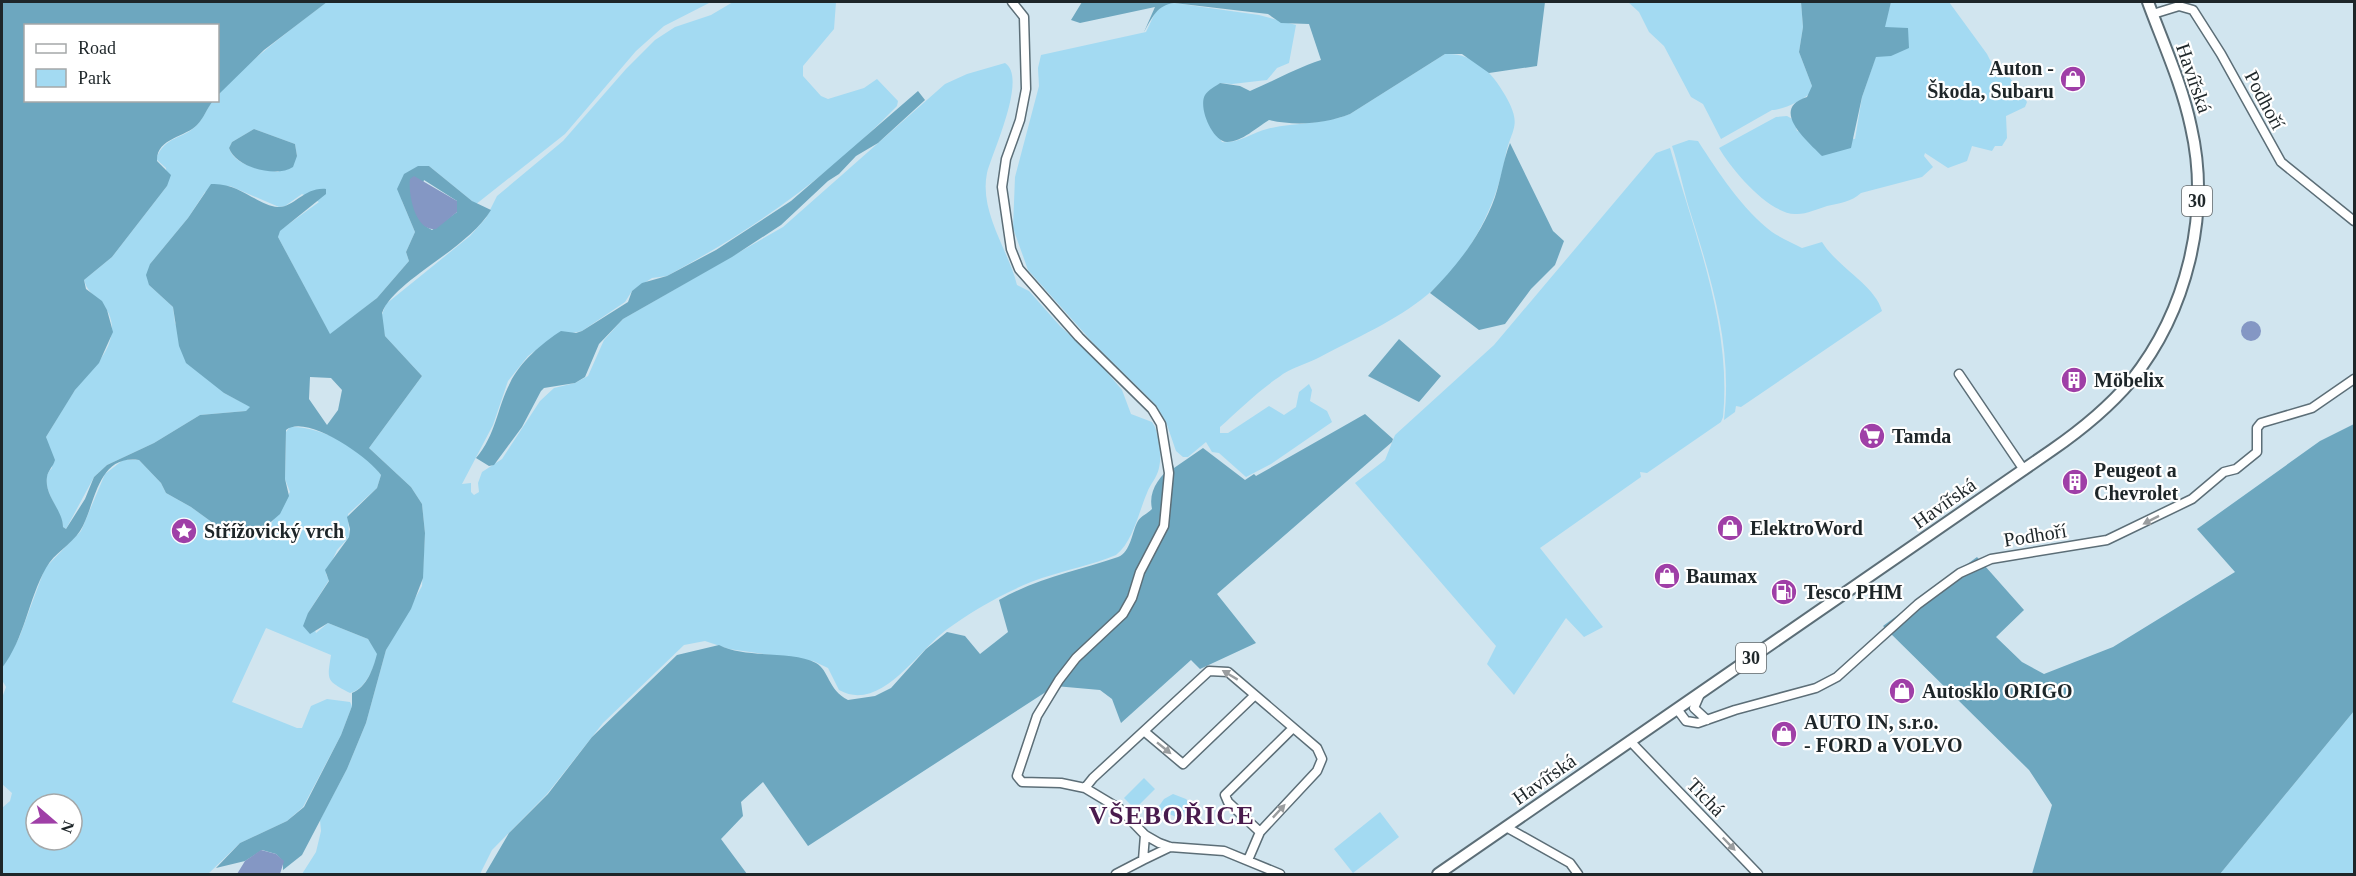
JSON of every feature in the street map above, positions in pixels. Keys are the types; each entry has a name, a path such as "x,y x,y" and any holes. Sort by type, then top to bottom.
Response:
{"main road":[{"name":"Havířská","path":"1438,874 2024,470 2089,423 2130,382 2161,335 2185,277 2196,217 2196,153 2184,101 2148,2"}],"street":[{"path":"1012,2 1024,17 1026,89 1020,120 1006,159 1002,188 1011,249 1019,269 1079,336 1152,409 1161,424 1169,473 1164,526 1140,572 1132,598 1123,614 1076,658 1059,680 1037,716 1016,773 1022,782 1061,783 1085,788 1120,809 1145,835 1170,847 1224,851 1280,874"},
{"name":"Podhoří","path":"2153,14 2180,6 2193,10 2221,54 2281,162 2355,221"},
{"path":"1959,374 2024,470"},
{"name":"Podhoří","path":"1677,709 1686,721 1698,723 1816,688 1837,677 1918,604 1974,565 1990,559 2107,540 2192,499 2224,472 2236,469 2257,452 2257,428 2261,423 2312,408 2355,379"},
{"path":"1085,788 1209,671 1228,672 1317,748 1322,759 1321,766 1260,832 1248,860"},
{"path":"1700,694 1694,708 1707,720"},
{"path":"1145,732 1183,764 1256,695"},
{"path":"1260,832 1228,802 1225,795 1293,728"},
{"name":"Tichá","path":"1630,741 1758,874"},
{"path":"1506,827 1570,863 1578,874"},
{"path":"1143,860 1145,835"},
{"path":"1116,874 1170,847"}],"green space":[{"path":"327,2 711,2 664,26 636,51 565,134 476,204 429,166 402,201 415,232 406,252 409,261 377,298 330,335 278,237 279,231 319,202 302,194 285,206 279,207 230,186 205,192 188,218 150,264 149,285 173,307 175,323 224,393 251,407 246,411 200,415 154,443 107,465 94,477 66,529 63,527 46,481 52,468 46,437 73,393 104,354 112,326 104,305 90,292 84,280 112,257 167,186 166,168 156,159 160,151 169,142 192,130 212,102 219,102 219,94 270,46","holes":["254,129 295,144 297,156 278,172 243,163 232,154 229,148 232,142"]},
{"path":"733,2 836,2 834,29 803,66 803,76 821,96 828,99 864,88 877,79 898,101 897,106 817,179 760,220 667,276 652,278 632,291 625,302 582,331 553,337 528,356 508,381 493,425 462,484 471,483 471,492 474,495 479,492 478,483 482,472 502,459 540,401 554,388 575,383 588,376 604,340 623,319 783,227 945,84 967,74 1005,63 1011,71 1013,83 1011,99 987,173 987,202 1017,285 1029,291 1060,326 1095,358 1122,390 1131,414 1152,422 1155,427 1160,448 1159,468 1131,534 1116,555 1030,583 968,615 934,640 897,677 869,694 854,695 839,690 828,668 813,661 729,649 705,641 684,645 603,723 547,794 492,850 480,874 302,874 316,852 321,831 320,820 347,769 366,723 386,650 422,586 425,533 422,504 411,487 369,448 422,376 385,336 381,317 386,304 470,236 486,218 497,196 563,141 626,69 655,40 675,27 711,15"},
{"path":"1628,2 1801,2 1803,27 1799,52 1812,86 1811,92 1798,101 1772,110 1721,139 1703,104 1691,97 1664,46 1649,32 1639,12"},
{"path":"1891,2 1949,2 1987,54 1996,72 2005,71 2027,102 2025,107 2006,116 2007,138 2002,146 1995,146 1992,151 1972,146 1967,161 1948,168 1925,153 1924,156 1933,167 1922,177 1861,193 1845,202 1811,212 1795,214 1785,212 1752,189 1719,148 1776,117 1787,116 1794,120 1797,131 1855,139 1862,97 1876,56 1891,56 1884,27"},
{"path":"1174,3 1259,15 1296,25 1289,63 1277,68 1267,80 1220,83 1206,97 1205,114 1222,142 1239,140 1267,129 1340,118 1445,54 1455,54 1473,60 1488,71 1500,86 1514,115 1514,128 1494,197 1486,216 1467,251 1441,282 1415,304 1389,321 1283,374 1256,394 1220,427 1220,433 1228,433 1269,406 1284,415 1296,407 1299,392 1309,384 1312,390 1310,401 1327,411 1332,422 1271,464 1246,477 1219,453 1212,452 1206,442 1188,457 1183,457 1176,451 1166,422 1156,405 1094,344 1028,270 1013,228 1015,177 1039,86 1038,68 1041,55 1146,32 1155,13 1164,4"},
{"path":"1689,140 1698,141 1731,190 1761,223 1775,234 1802,248 1822,242 1837,260 1872,293 1882,311 1741,407 1736,406 1735,412 1724,420 1726,393 1723,339 1705,260 1672,146"},
{"path":"1670,148 1700,247 1717,315 1724,383 1723,417 1721,422 1647,473 1640,472 1641,477 1540,548 1603,627 1584,637 1566,618 1514,695 1487,664 1496,646 1355,483 1385,460 1395,435 1494,345 1656,153"},
{"path":"290,427 315,430 341,441 364,456 381,475 377,488 348,514 349,537 337,550 326,574 329,580 308,613 316,633 328,623 368,639 378,654 365,683 350,693 330,679 331,655 266,628 232,702 302,728 311,706 327,699 350,702 352,706 341,735 303,807 287,821 240,843 208,874 2,874 2,808 10,801 12,793 2,784 2,698 6,687 2,680 2,668 19,638 45,568 81,531 105,474 123,460 139,460 161,483 166,493 191,507 224,531 256,535 271,524 290,492 285,479 286,432"},
{"path":"2354,711 2354,874 2220,874"},
{"path":"1144,778 1155,789 1135,809 1124,798"},
{"path":"1173,794 1190,803 1188,814 1181,819 1157,809 1164,799"},
{"path":"1380,812 1399,837 1353,873 1334,849"}],"shaded area":[{"path":"2,2 327,2 264,50 219,94 219,24 24,24 24,102 212,102 197,125 161,147 157,161 171,175 167,186 112,257 84,280 86,289 102,301 113,332 99,363 75,390 46,437 55,460 48,472 48,490 63,527 66,529 85,499 94,477 107,465 154,443 200,415 246,411 250,407 224,393 186,363 179,346 173,307 149,285 146,275 150,264 188,218 211,184 221,184 239,190 263,203 278,207 289,204 311,191 326,189 326,194 280,231 278,237 330,334 377,298 409,261 406,252 415,232 397,189 404,174 418,166 429,166 472,201 491,210 466,238 401,289 389,301 382,313 385,336 422,376 369,448 411,487 422,504 425,533 423,578 411,609 386,650 366,723 347,769 302,855 283,870 283,861 276,854 262,850 245,861 216,868 240,843 287,821 304,807 341,735 352,706 352,693 365,682 377,654 368,639 328,623 310,634 303,626 308,613 329,581 325,570 349,537 347,517 377,488 381,475 351,448 308,427 295,426 286,430 285,479 289,496 280,514 256,535 242,537 224,531 191,507 166,493 161,483 139,460 125,460 114,465 99,484 80,531 46,568 10,656 2,668","holes":["424,180 457,201 457,212 432,230 420,220 417,208","310,377 331,378 342,390 338,410 327,425 309,399"]},
{"path":"1082,2 1545,2 1537,66 1489,73 1462,54 1445,54 1350,114 1310,123 1269,120 1244,137 1227,142 1216,136 1208,123 1203,107 1205,95 1220,83 1240,86 1250,91 1321,60 1309,24 1281,23 1268,14 1174,3 1159,9 1144,32 1155,7 1080,23 1071,20"},
{"path":"1801,2 1891,2 1885,27 1908,28 1909,48 1891,56 1876,57 1862,97 1851,148 1822,156 1801,134 1791,117 1791,109 1796,102 1807,97 1812,86 1799,52 1803,27"},
{"path":"918,91 925,100 878,143 856,156 781,225 732,257 623,319 599,344 585,377 575,383 544,388 522,427 494,465 489,466 476,458 488,440 514,375 546,341 561,331 576,333 582,331 628,302 632,291 642,283 667,276 716,250 791,201"},
{"path":"254,129 295,144 297,156 293,167 277,171 258,169 248,166 233,155 229,148 232,142"},
{"path":"1510,143 1553,231 1564,241 1555,265 1531,289 1505,324 1479,330 1430,293 1459,261 1476,237 1490,211"},
{"path":"414,176 457,201 457,212 436,229 423,225 414,211 410,179"},
{"path":"2251,321 2258,324 2261,331 2258,338 2251,341 2244,338 2241,331 2244,324"},
{"path":"1399,339 1441,376 1419,402 1368,376"},
{"path":"1365,414 1393,439 1392,442 1217,594 1256,643 1200,669 1191,660 1121,723 1112,699 1100,690 1055,686 808,846 763,782 741,802 743,816 721,839 747,874 485,874 509,833 548,794 592,737 677,655 719,645 742,652 806,659 820,666 836,691 848,700 875,696 891,688 926,649 947,632 965,636 980,654 1008,632 999,600 1043,580 1118,557 1126,551 1138,521 1152,509 1153,490 1163,474 1173,465 1174,468 1203,448 1245,480"},
{"path":"2354,424 2354,711 2220,874 2032,874 2052,805 2029,770 1883,626 1977,557 2024,610 1996,637 2022,662 2044,674 2113,647 2235,572 2197,529 2320,441"},
{"path":"261,850 276,854 284,861 280,874 237,874 245,861"}],"place":[{"name":"Auton - Škoda, Subaru","path":"2073,79"},
{"name":"Möbelix","path":"2074,380"},
{"name":"Tamda","path":"1872,436"},
{"name":"Peugeot a Chevrolet","path":"2075,482"},
{"name":"ElektroWord","path":"1730,528"},
{"name":"Střížovický vrch","path":"184,531"},
{"name":"Baumax","path":"1667,576"},
{"name":"Tesco PHM","path":"1784,592"},
{"name":"Autosklo ORIGO","path":"1902,691"},
{"name":"AUTO IN, s.r.o. - FORD a VOLVO","path":"1784,734"}],"district":[{"name":"VŠEBOŘICE","path":"1172,815"}]}
